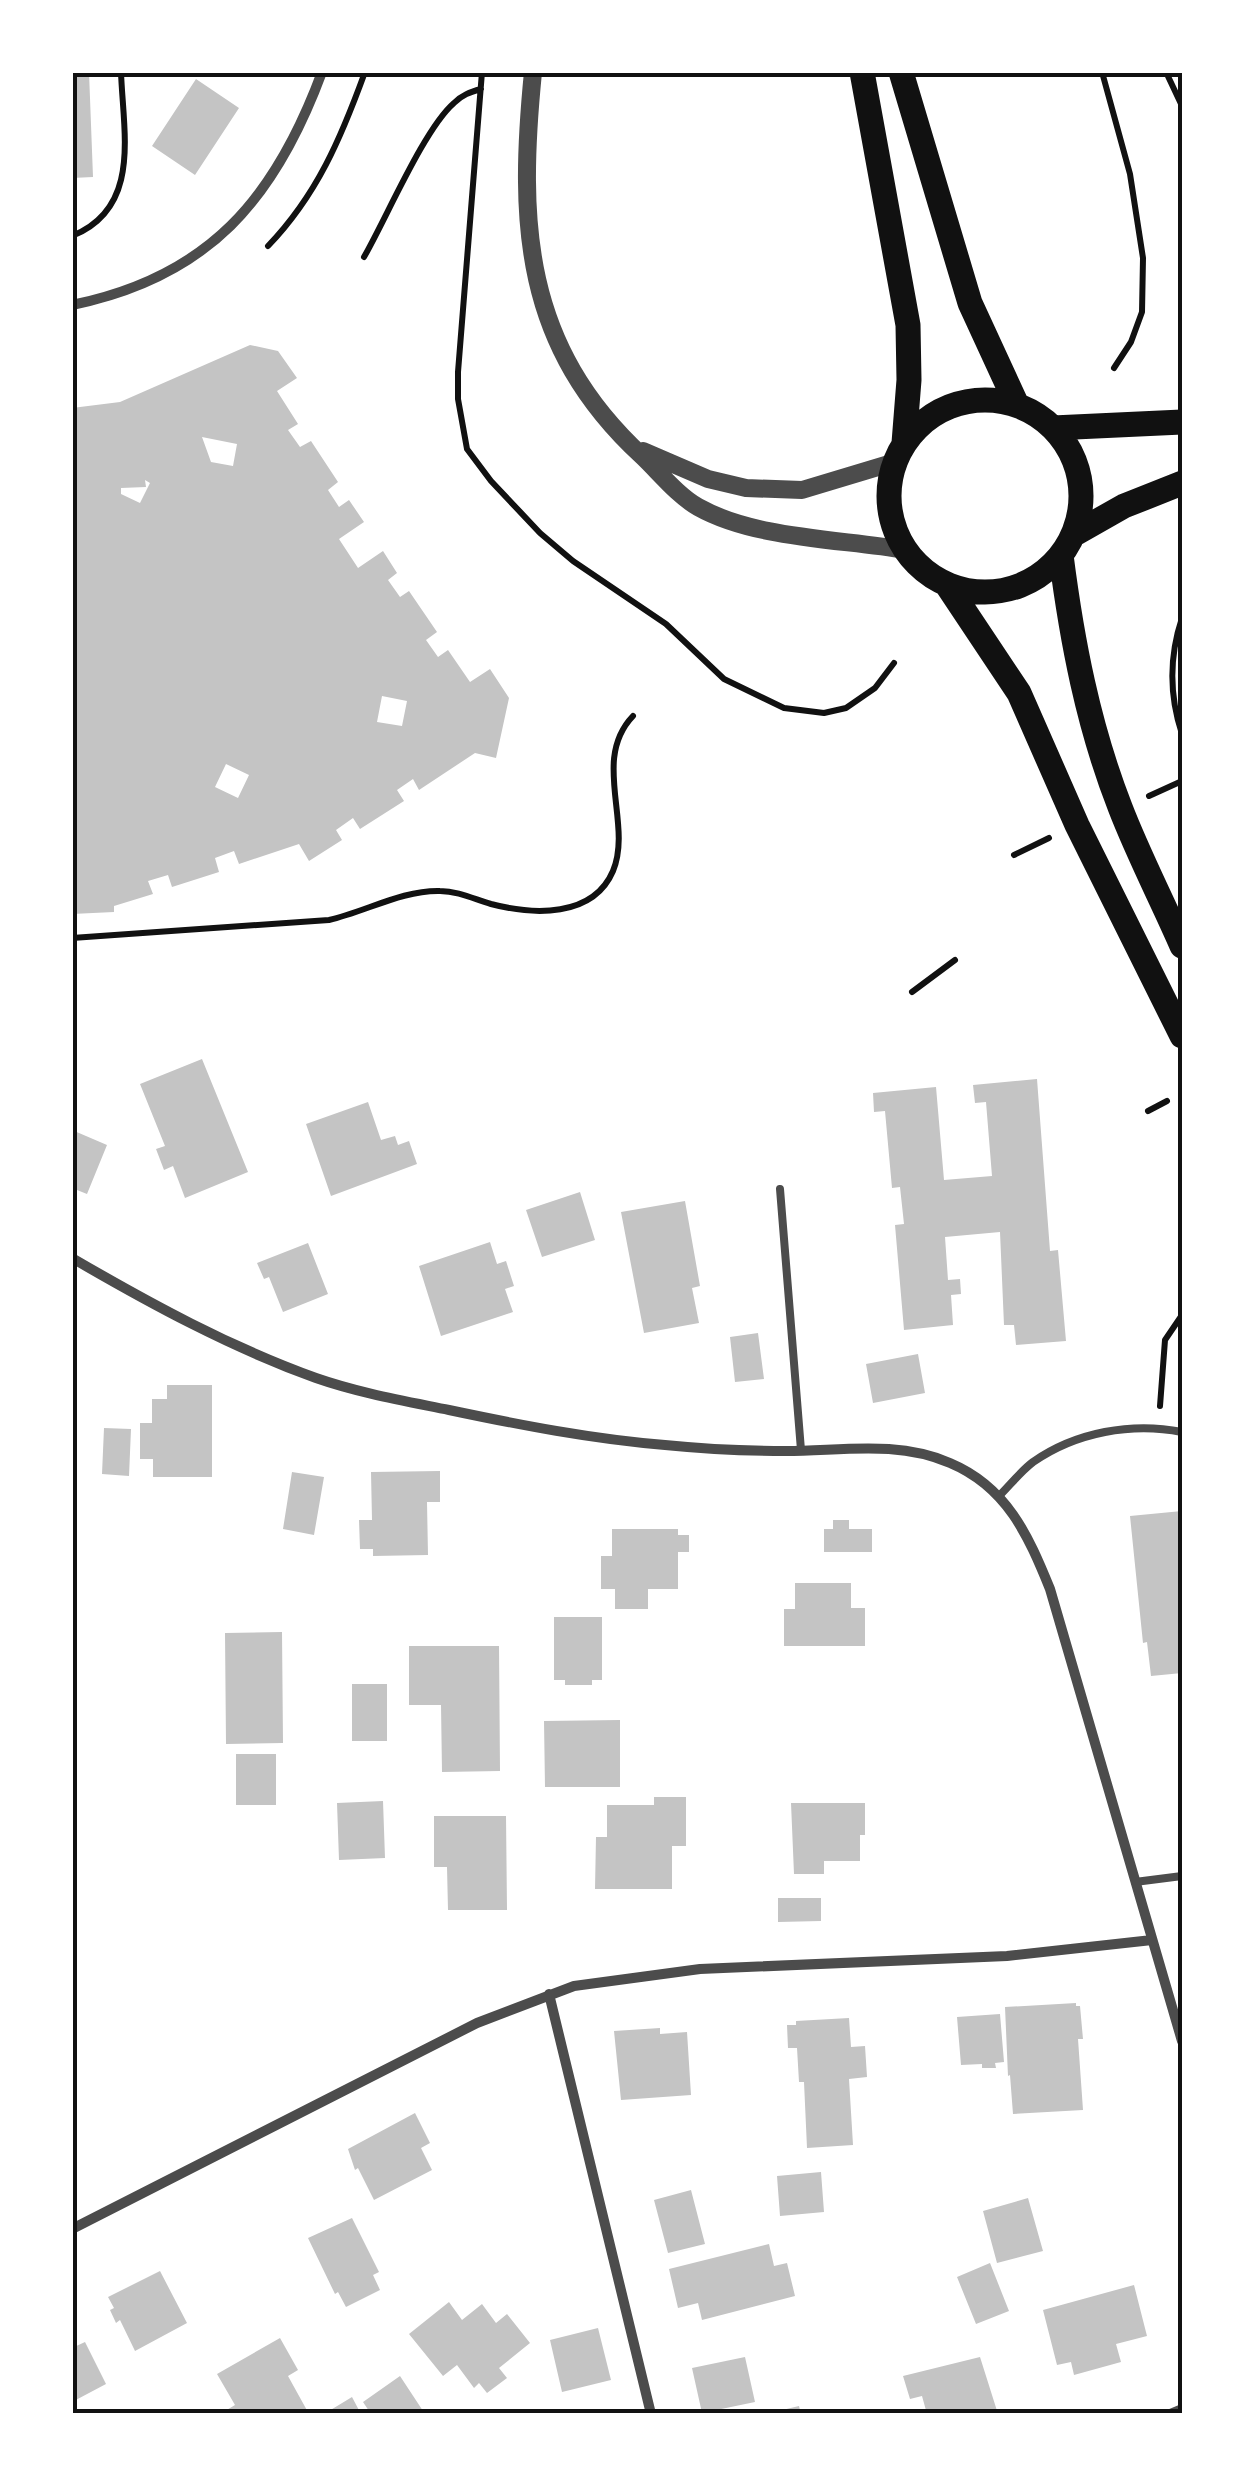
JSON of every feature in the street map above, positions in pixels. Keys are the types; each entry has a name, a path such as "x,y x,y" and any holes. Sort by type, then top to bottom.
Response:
{"main road":[{"path":"862,72 908,325 910,380 899,453 889,483 893,526 905,550 924,570 947,585 974,592 1002,591 1044,572 1067,545 1124,506 1182,482"},
{"path":"901,72 970,302 1017,405"},
{"path":"899,453 935,414 954,404 975,400 1017,405 1053,428 1067,446 1080,490 1079,512 1067,545 1076,660 1092,724 1120,807 1182,946"},
{"path":"1053,428 1182,422"},
{"path":"947,585 1019,693 1077,825 1182,1036"}],"street":[{"path":"72,305 142,287 213,243 270,181 289,149 322,72"},
{"path":"533,72 526,183 539,290 557,347 591,402 629,444 696,506 741,524 905,550"},
{"path":"629,444 708,479 746,488 802,490 899,453"},
{"path":"72,1258 219,1339 321,1380 390,1398 616,1441 703,1448 872,1448 910,1452 947,1462 978,1477 1020,1520 1050,1588 1182,2041"},
{"path":"72,2229 428,2048 549,1994 582,1984 700,1969 1007,1956 1152,1940"},
{"path":"549,1994 651,2414"},
{"path":"1170,2414 1182,2409"}],"lane":[{"path":"780,1189 801,1450"},
{"path":"1000,1496 1030,1464 1067,1442 1116,1430 1159,1428 1182,1432"},
{"path":"1136,1882 1182,1876"}],"path":[{"path":"72,236 83,232 111,207 122,186 121,72"},
{"path":"268,246 296,217 329,161 365,72"},
{"path":"482,72 458,372 458,399 467,449 491,482 540,533 573,561 666,624 724,680 784,708 824,714 846,708 875,688 894,663"},
{"path":"1102,72 1130,174 1143,258 1142,312 1131,342 1114,368"},
{"path":"1166,72 1182,106"},
{"path":"364,258 432,130 450,105 481,89"},
{"path":"1182,618 1172,651 1172,686 1182,734"},
{"path":"72,938 329,920 404,897 440,891 532,912 582,904 611,876 617,860 614,765 623,728 633,716"},
{"path":"1139,800 1182,781"},
{"path":"1014,856 1064,830"},
{"path":"912,992 954,960"},
{"path":"1148,1111 1167,1101"},
{"path":"1159,1428 1162,1353 1172,1326 1182,1315"}],"building":[{"path":"72,72 89,72 93,177 72,178"},
{"path":"196,79 239,108 195,175 152,146"},
{"path":"250,345 278,351 297,378 277,391 298,424 288,430 300,447 311,441 338,482 328,490 339,507 349,500 364,522 339,539 358,568 383,551 397,573 388,580 400,597 409,591 437,632 426,640 438,657 448,650 470,682 490,669 509,698 496,758 475,753 419,790 413,779 397,790 404,801 360,829 353,818 336,830 342,840 309,861 299,844 239,864 234,851 215,858 219,872 172,887 168,875 148,881 153,894 114,906 114,912 72,914 72,408 120,402","holes":["202,437 237,444 233,466 211,462","145,480 150,483 140,503 121,494 121,488 146,487","382,696 407,701 402,726 377,722","226,764 249,775 238,798 215,787"]},
{"path":"202,1059 248,1172 185,1198 173,1166 164,1170 156,1149 165,1146 140,1084"},
{"path":"1037,1079 1050,1251 1058,1250 1066,1341 1016,1345 1014,1325 1004,1325 1000,1232 945,1237 948,1280 960,1279 961,1294 951,1295 953,1325 904,1330 895,1225 904,1224 900,1187 892,1188 885,1111 874,1112 873,1093 936,1087 944,1180 992,1176 986,1102 975,1103 973,1085"},
{"path":"368,1102 381,1140 395,1136 398,1145 409,1141 417,1164 331,1196 306,1124"},
{"path":"72,1130 107,1145 87,1194 72,1188"},
{"path":"580,1192 595,1240 542,1257 526,1210"},
{"path":"685,1201 700,1286 692,1288 699,1323 644,1333 621,1212"},
{"path":"490,1242 497,1264 506,1261 514,1286 505,1289 513,1312 441,1336 419,1266"},
{"path":"308,1243 328,1294 283,1312 269,1277 264,1279 257,1263"},
{"path":"758,1333 764,1379 735,1382 730,1337"},
{"path":"918,1354 925,1393 873,1403 866,1364"},
{"path":"167,1385 212,1385 212,1477 153,1477 153,1459 140,1459 140,1423 152,1423 152,1399 167,1399"},
{"path":"104,1428 131,1429 129,1476 102,1474"},
{"path":"440,1471 440,1502 427,1502 428,1555 373,1556 373,1549 360,1549 359,1520 372,1520 371,1472"},
{"path":"292,1472 324,1477 314,1535 283,1529"},
{"path":"1182,1511 1182,1673 1151,1676 1147,1642 1143,1643 1130,1516"},
{"path":"833,1520 849,1520 849,1529 872,1529 872,1552 824,1552 824,1529 833,1529"},
{"path":"612,1529 678,1529 678,1535 689,1535 689,1552 678,1552 678,1589 648,1589 648,1609 615,1609 615,1589 601,1589 601,1556 612,1556"},
{"path":"795,1583 851,1583 851,1608 865,1608 865,1646 784,1646 784,1609 795,1609"},
{"path":"554,1617 602,1617 602,1680 592,1680 592,1685 565,1685 565,1680 554,1680"},
{"path":"282,1632 283,1743 226,1744 225,1633"},
{"path":"409,1646 499,1646 500,1771 442,1772 441,1705 409,1705"},
{"path":"352,1684 387,1684 387,1741 352,1741"},
{"path":"620,1720 620,1787 545,1787 544,1721"},
{"path":"236,1754 276,1754 276,1805 236,1805"},
{"path":"654,1797 686,1797 686,1846 672,1846 672,1889 595,1889 596,1837 607,1837 607,1805 654,1805"},
{"path":"383,1801 385,1858 339,1860 337,1803"},
{"path":"791,1803 865,1803 860,1861 824,1861 824,1874 794,1874"},
{"path":"434,1816 506,1816 507,1910 448,1910 447,1867 434,1867"},
{"path":"778,1898 821,1898 821,1921 778,1922"},
{"path":"1076,2003 1080,2006 1083,2039 1078,2039 1083,2110 1013,2114 1005,2007"},
{"path":"1000,2014 1004,2062 995,2063 996,2068 961,2065 957,2017"},
{"path":"849,2018 851,2047 865,2046 867,2077 849,2079 853,2145 807,2148 804,2082 799,2082 797,2048 788,2048 787,2025"},
{"path":"660,2028 660,2034 687,2032 691,2095 621,2100 614,2031"},
{"path":"415,2113 430,2143 421,2148 432,2170 374,2200 358,2168 355,2170 348,2149"},
{"path":"821,2172 824,2212 780,2216 777,2176"},
{"path":"691,2190 705,2244 668,2253 654,2200"},
{"path":"1028,2198 1043,2251 997,2263 983,2211"},
{"path":"352,2218 379,2272 373,2275 380,2290 346,2307 338,2292 335,2294 308,2238"},
{"path":"769,2244 774,2266 787,2263 795,2296 702,2320 698,2303 678,2308 669,2269"},
{"path":"990,2263 1009,2311 976,2324 957,2277"},
{"path":"160,2271 187,2323 135,2351 120,2320 116,2323 108,2297"},
{"path":"1134,2285 1147,2336 1116,2344 1121,2362 1074,2375 1071,2362 1057,2365 1043,2310"},
{"path":"449,2302 462,2320 482,2304 496,2323 507,2314 530,2343 499,2368 507,2378 487,2393 479,2383 474,2388 457,2365 443,2376 409,2334"},
{"path":"598,2328 611,2380 562,2392 550,2340"},
{"path":"280,2338 298,2370 288,2376 309,2414 220,2414 235,2405 217,2374"},
{"path":"85,2342 106,2384 72,2402 72,2348"},
{"path":"745,2357 755,2402 702,2413 692,2368"},
{"path":"980,2357 998,2414 927,2414 922,2396 910,2399 903,2376"},
{"path":"400,2376 425,2414 371,2414 363,2402"},
{"path":"352,2397 361,2414 324,2414"},
{"path":"799,2406 801,2414 774,2414 774,2412"}]}
